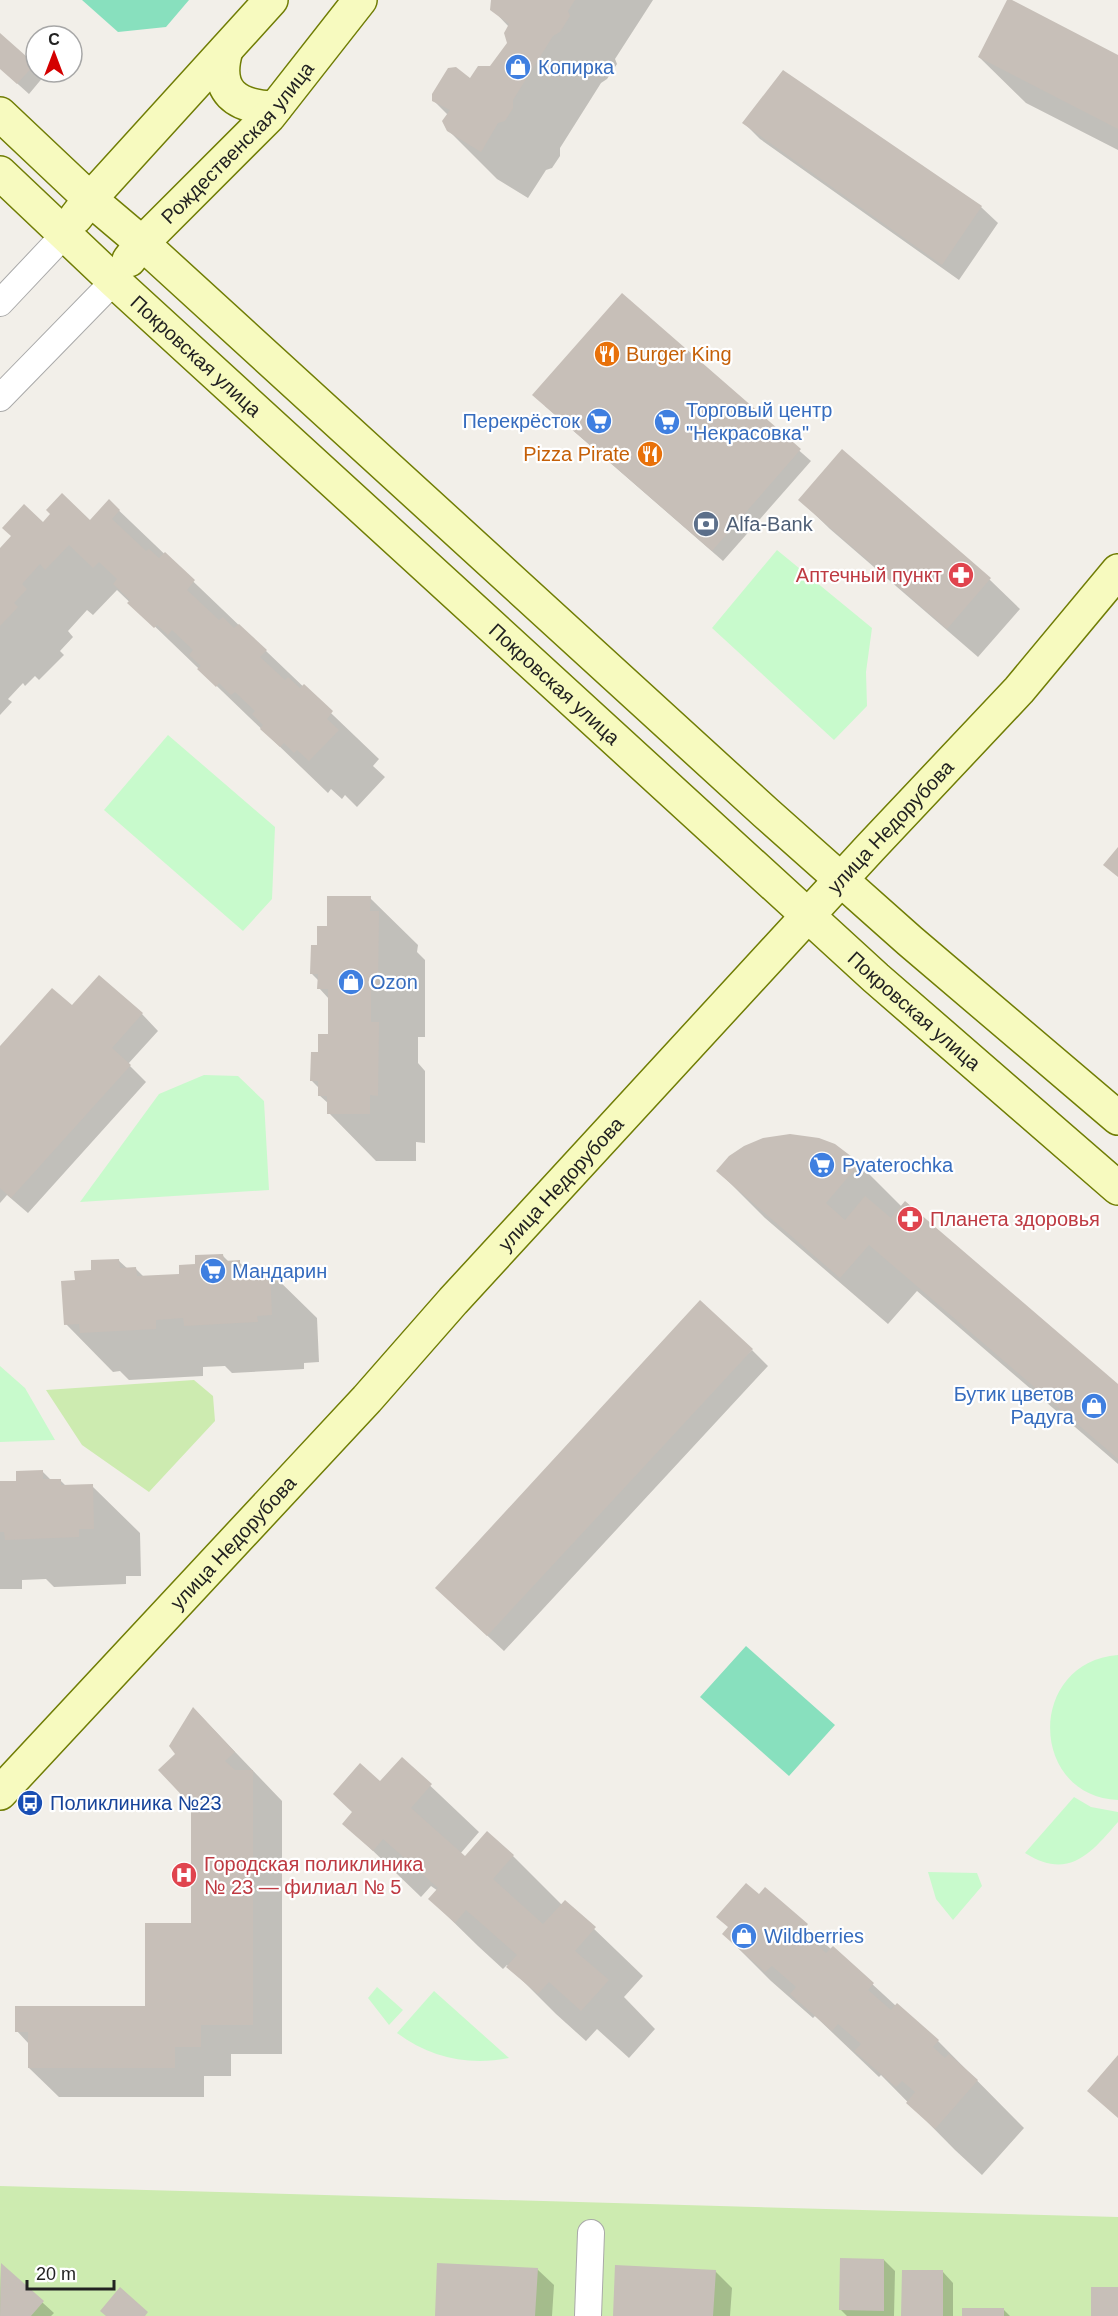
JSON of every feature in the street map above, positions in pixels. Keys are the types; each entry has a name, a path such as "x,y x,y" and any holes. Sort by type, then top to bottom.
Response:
{"main road":[{"path":"65,234 90,199 271,0"},
{"name":"Рождественская улица","path":"114,281 142,243 275,108 360,0"},
{"path":"226,50 222,65 224,86 238,101 255,107 275,108"},
{"path":"0,114 90,199 142,243 766,813 909,941 1118,1118"},
{"name":"Покровская улица","path":"0,173 114,281 876,978 1118,1188"},
{"name":"улица Недорубова","path":"0,1793 367,1399 453,1301 1018,690 1118,571"}],"street":[{"path":"0,303 65,234"},
{"path":"0,398 114,281"},
{"path":"588,2316 591,2233"}],"green space":[{"path":"82,0 189,0 166,27 118,32"},
{"path":"777,550 872,628 866,672 867,706 834,740 712,628"},
{"path":"168,735 275,827 272,899 243,931 104,810"},
{"path":"204,1075 238,1076 264,1101 269,1190 80,1202 159,1094"},
{"path":"0,1366 25,1388 55,1440 0,1442"},
{"path":"194,1380 213,1396 215,1421 149,1492 82,1445 46,1390"},
{"path":"746,1646 835,1725 789,1776 700,1697"},
{"path":"1118,1655 1118,1800 1088,1793 1067,1777 1054,1754 1050,1729 1054,1703 1067,1680 1088,1663"},
{"path":"1074,1797 1091,1807 1118,1812 1118,1822 1088,1853 1067,1864 1041,1861 1025,1853"},
{"path":"928,1872 977,1873 982,1886 953,1920 936,1899"},
{"path":"377,1987 403,2010 389,2025 368,1998"},
{"path":"434,1991 509,2058 479,2061 450,2058 423,2049 397,2033"},
{"path":"0,2186 1118,2217 1118,2316 0,2316"}],"building":[{"path":"491,0 575,0 568,11 570,16 560,32 553,36 513,100 513,108 505,121 498,123 481,152 447,131 442,121 450,110 432,101 432,94 448,68 456,67 470,78 478,66 490,66 507,43 504,33 509,24 490,10"},
{"path":"1007,0 1012,0 1118,55 1118,129 978,57"},
{"path":"0,33 24,54 24,76 17,84 0,69"},
{"path":"783,70 982,206 942,265 742,123"},
{"name":"Торговый центр \"Некрасовка\"","path":"622,293 801,449 712,551 532,395"},
{"path":"842,449 991,578 947,629 798,500"},
{"path":"62,493 90,520 109,499 120,510 112,519 146,551 149,549 159,558 165,552 195,580 187,590 219,620 223,617 234,628 239,624 267,650 260,657 285,680 288,677 300,688 304,684 333,711 327,719 339,730 309,761 297,750 294,753 284,743 280,747 260,729 263,725 252,714 255,711 235,692 231,695 219,683 216,687 197,669 201,666 189,655 193,650 172,630 168,635 157,625 154,628 127,603 130,600 113,584 117,579 99,562 93,568 69,545 45,570 40,564 22,584 27,589 14,603 18,607 0,626 0,548 11,536 2,528 24,504 43,522 50,514 46,510"},
{"path":"1118,847 1118,877 1103,865"},
{"path":"327,896 371,896 370,911 379,911 378,990 371,990 371,1022 379,1022 378,1096 370,1095 370,1114 327,1114 327,1096 318,1096 318,1081 310,1081 311,1052 318,1052 318,1034 328,1034 328,989 317,989 318,974 310,974 311,945 317,945 317,926 327,926"},
{"path":"99,975 143,1013 112,1048 131,1065 11,1198 0,1188 0,1046 52,988 72,1005"},
{"path":"790,1134 819,1138 835,1144 860,1163 826,1203 845,1220 865,1196 891,1218 905,1201 1118,1384 1118,1459 869,1245 840,1278 716,1171 729,1156 744,1146 763,1138"},
{"path":"223,1254 224,1261 240,1260 240,1271 270,1269 272,1315 257,1316 258,1322 184,1326 183,1318 156,1320 156,1329 80,1333 79,1324 64,1325 61,1281 75,1280 74,1271 91,1270 91,1260 119,1259 120,1268 136,1267 137,1276 179,1274 179,1265 195,1264 195,1255"},
{"path":"700,1300 753,1349 487,1636 435,1588"},
{"path":"43,1470 43,1479 61,1479 61,1485 93,1484 94,1529 79,1529 79,1537 5,1540 4,1532 0,1532 0,1481 16,1481 16,1471"},
{"name":"Городская поликлиника № 23 — филиал № 5","path":"193,1707 235,1752 225,1761 235,1770 253,1770 253,2025 201,2025 201,2047 175,2047 175,2068 28,2068 28,2032 15,2032 15,2006 145,2006 145,1923 191,1923 191,1805 158,1770 175,1754 169,1746"},
{"path":"402,1757 432,1784 411,1808 465,1856 487,1831 514,1855 493,1879 543,1924 565,1900 596,1927 575,1951 609,1980 581,2011 549,1982 538,1994 506,1967 517,1955 466,1910 455,1923 428,1899 438,1888 383,1839 373,1851 342,1824 352,1812 333,1794 360,1763 380,1781"},
{"path":"746,1883 759,1894 765,1887 808,1924 802,1931 826,1953 833,1946 874,1983 868,1990 891,2010 897,2003 939,2040 933,2047 945,2058 949,2054 978,2080 935,2129 906,2103 915,2092 902,2081 896,2087 854,2051 861,2044 838,2024 832,2031 790,1994 796,1987 772,1966 765,1972 722,1934 728,1927 716,1917"},
{"path":"1118,2055 1118,2118 1087,2091"},
{"path":"840,2258 884,2259 884,2311 839,2310"},
{"path":"1,2263 44,2301 31,2316 0,2316"},
{"path":"437,2263 538,2268 535,2316 435,2316"},
{"path":"615,2265 716,2270 713,2316 613,2316"},
{"path":"902,2270 943,2270 943,2316 901,2316"},
{"path":"120,2287 148,2312 145,2316 106,2316 100,2311"},
{"path":"1091,2287 1118,2287 1118,2316 1091,2316"},
{"path":"962,2308 1004,2308 1004,2316 962,2316"}],"place":[{"name":"Копирка","path":"518,67"},
{"name":"Burger King","path":"607,354"},
{"name":"Перекрёсток","path":"599,421"},
{"name":"Торговый центр \"Некрасовка\"","path":"667,422"},
{"name":"Pizza Pirate","path":"650,454"},
{"name":"Alfa-Bank","path":"706,524"},
{"name":"Аптечный пункт","path":"961,575"},
{"name":"Ozon","path":"351,982"},
{"name":"Pyaterochka","path":"822,1165"},
{"name":"Планета здоровья","path":"910,1219"},
{"name":"Мандарин","path":"213,1271"},
{"name":"Бутик цветов Радуга","path":"1094,1406"},
{"name":"Поликлиника №23","path":"30,1803"},
{"name":"Городская поликлиника № 23 — филиал № 5","path":"184,1875"},
{"name":"Wildberries","path":"744,1936"}]}
